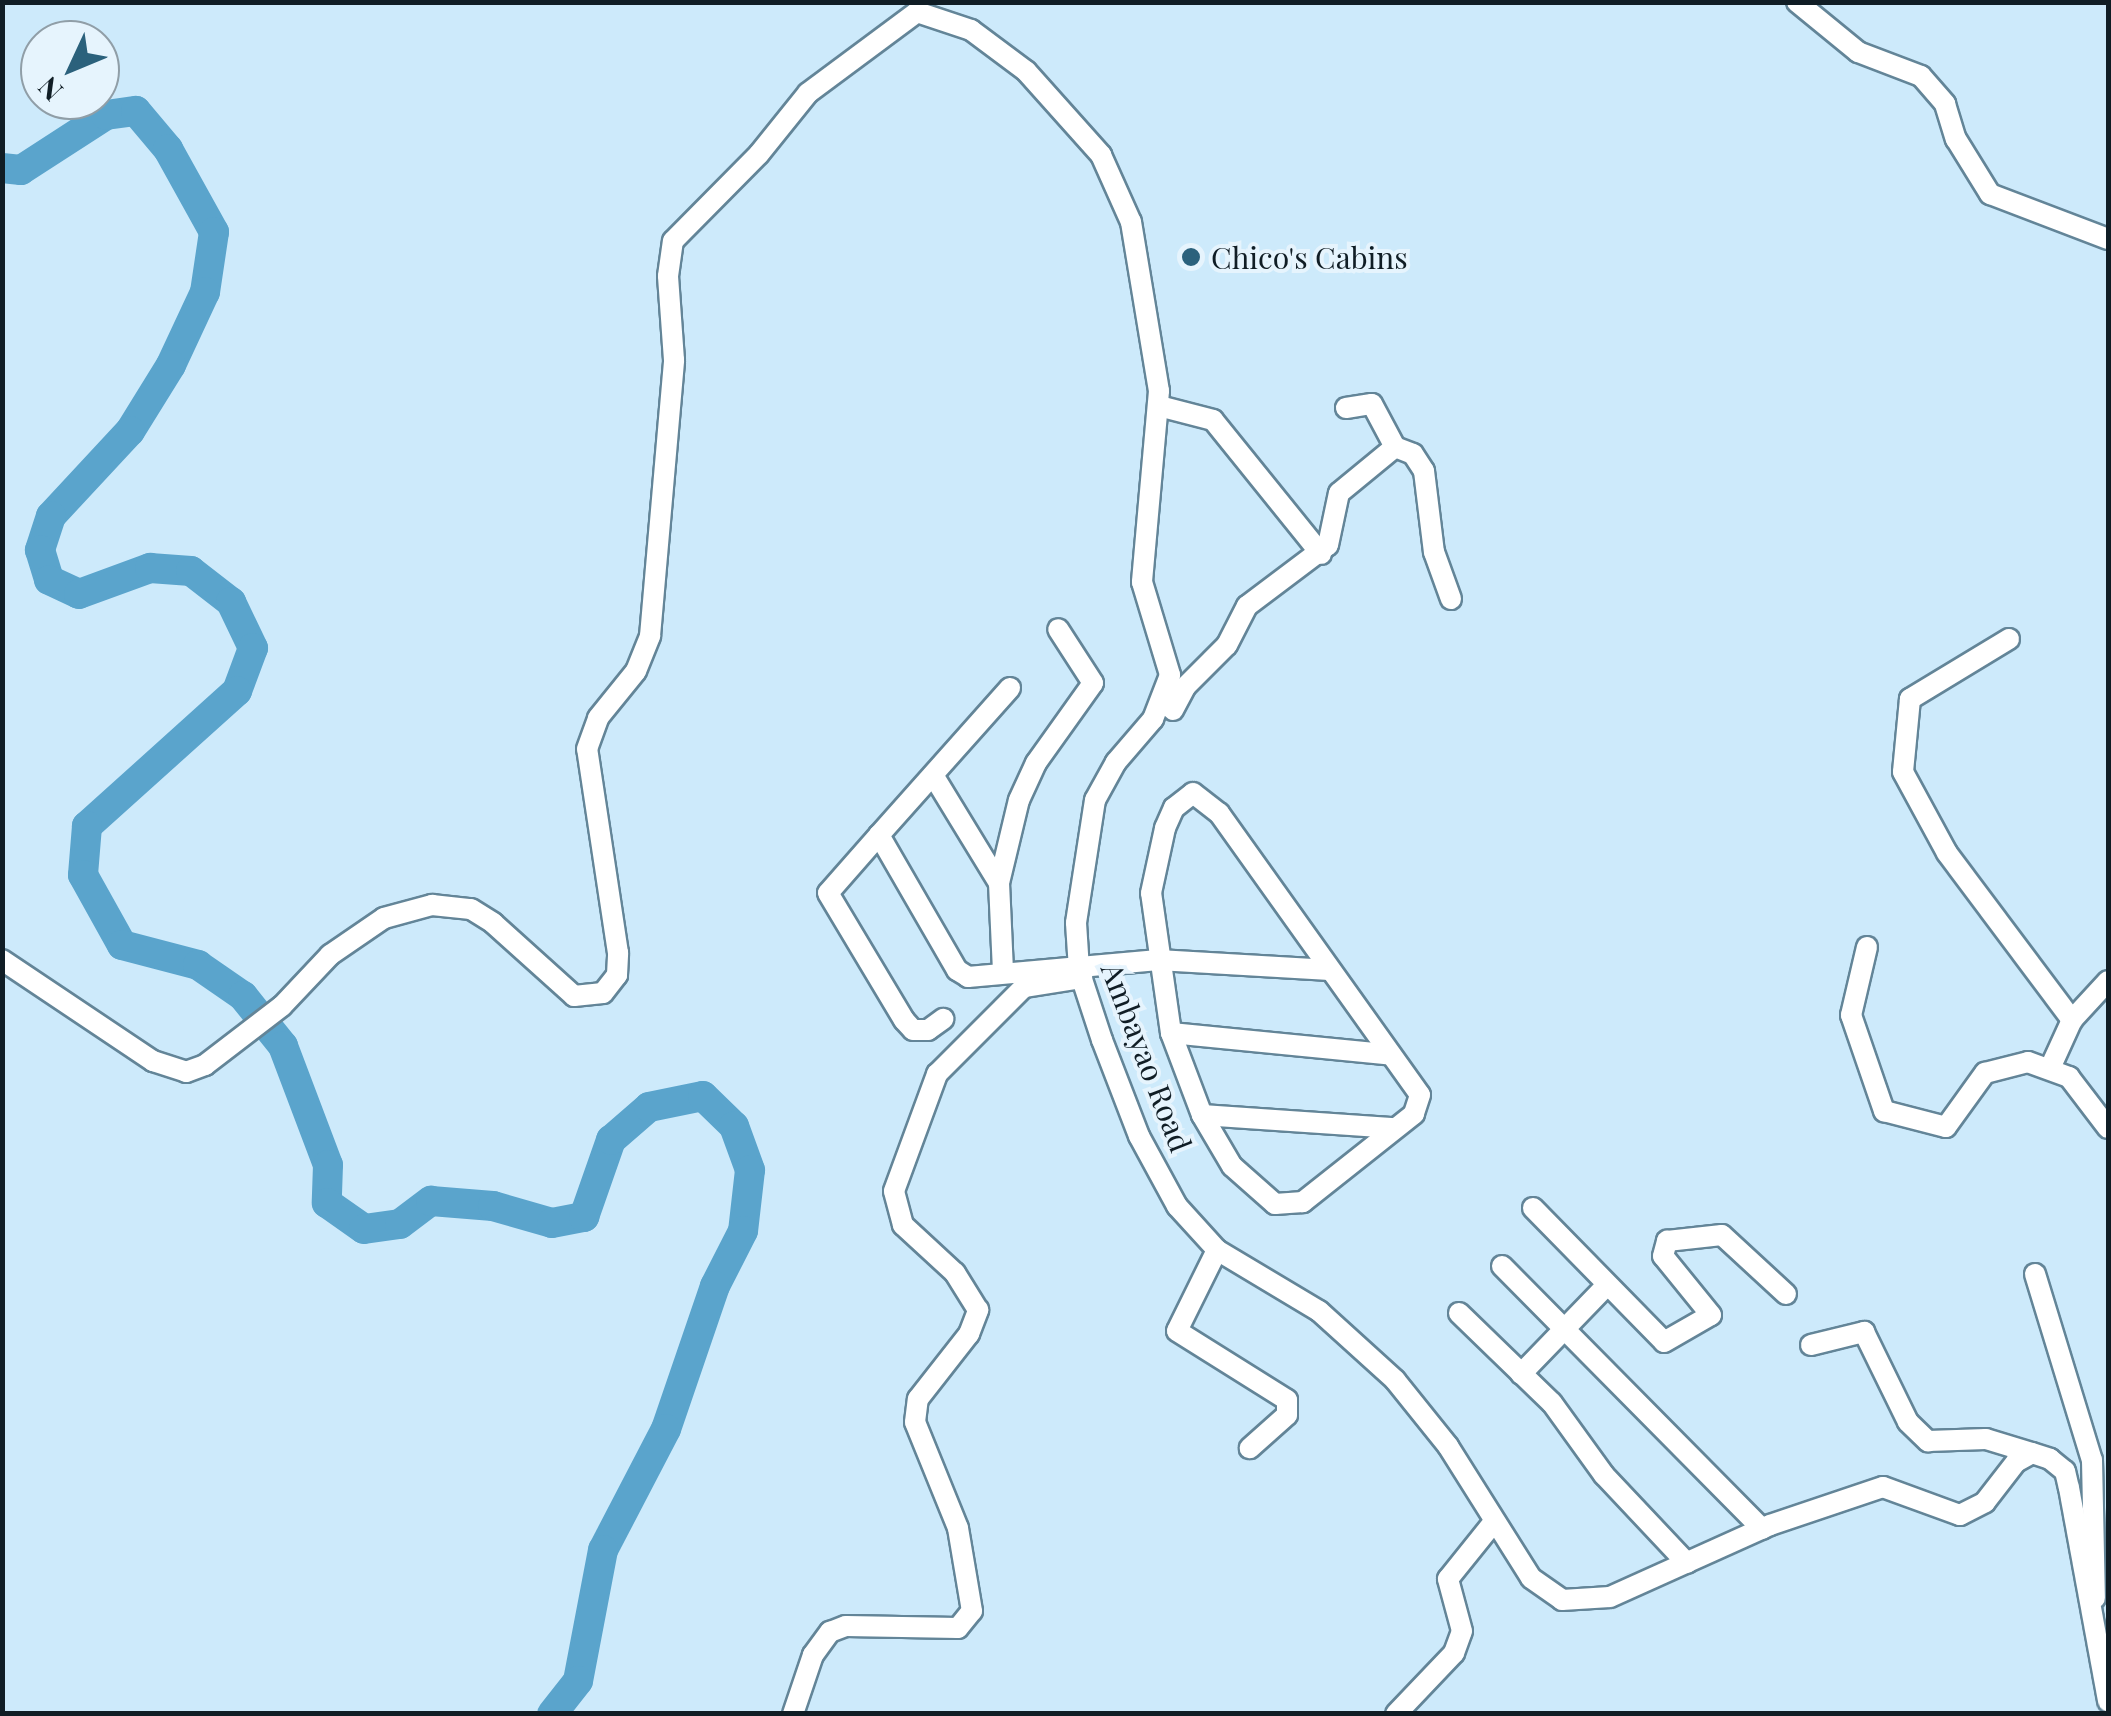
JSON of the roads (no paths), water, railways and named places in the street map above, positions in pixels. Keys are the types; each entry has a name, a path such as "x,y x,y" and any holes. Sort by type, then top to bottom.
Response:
{"street":[{"path":"1797,2 1858,52 1921,76 1945,104 1956,139 1990,194 2108,239"},
{"path":"2,960 172,1070 196,1070 282,1006 330,955 384,918 432,905 471,909 493,922 574,996 594,998 613,982 618,953 586,749 598,718 636,671 650,636 674,360 668,276 674,241 759,154 808,93 917,7"},
{"name":"Ambayao Road","path":"917,7 971,30 1004,50 1101,155 1131,222 1158,406 1142,582 1170,675 1153,719 1116,762 1095,800 1080,873 1081,974 1138,1136 1177,1206 1217,1250 1319,1311 1395,1380 1448,1446 1493,1524 1531,1578 1562,1600 1610,1597 1762,1529 1883,1487 1935,1511 1960,1514 1985,1502 2016,1462 2032,1453"},
{"path":"1346,408 1372,404 1395,448 1413,454 1424,471 1434,552 1452,598"},
{"path":"1158,406 1213,420 1320,554"},
{"path":"1173,710 1185,687 1227,645 1247,606 1320,554 1333,534 1340,493 1395,448"},
{"path":"1003,971 999,883 1019,800 1036,763 1093,682 1058,630"},
{"path":"2010,639 1910,699 1904,772 1946,853 2072,1020"},
{"path":"943,1019 928,1030 913,1030 828,894 1010,688"},
{"path":"933,775 999,883"},
{"path":"1193,793 1220,813 1387,1054 1420,1095 1414,1114 1303,1202 1275,1204 1232,1166 1202,1115 1170,1033 1158,960 1151,893 1156,858 1174,808 1193,793"},
{"path":"879,835 958,970 968,978 1003,971 1081,974"},
{"path":"1867,947 1851,1015 1874,1073 1876,1100 1893,1118 1946,1127 1984,1073 2028,1062 2050,1066 2081,1089 2108,1128"},
{"path":"793,1714 813,1656 830,1632 846,1626 958,1628 972,1612 958,1528 915,1422 918,1399 968,1334 978,1310 955,1273 903,1225 894,1190 936,1074 1024,987 1158,960 1330,970"},
{"path":"2050,1066 2072,1020 2108,981"},
{"path":"1170,1033 1387,1054"},
{"path":"1202,1115 1395,1128"},
{"path":"1533,1208 1604,1288 1657,1338 1672,1342 1711,1315 1662,1248 1667,1241 1722,1235 1786,1294"},
{"path":"1217,1250 1177,1332 1287,1400 1287,1415 1250,1448"},
{"path":"1502,1266 1762,1529"},
{"path":"2035,1274 2092,1460 2096,1596 2088,1609"},
{"path":"1521,1374 1604,1288"},
{"path":"1459,1314 1521,1374 1686,1563"},
{"path":"1811,1345 1860,1330 1908,1422 1928,1442 1986,1439 2016,1443 2065,1471 2088,1609 2107,1692"},
{"path":"1396,1714 1454,1653 1462,1632 1448,1579 1493,1524"}],"waterway":[{"path":"2,168 21,170 106,115 136,111 168,149 214,232 205,292 171,365 130,431 51,516 40,550 49,580 79,594 150,568 191,571 231,602 253,648 237,691 87,826 83,875 122,945 198,965 243,996 283,1046 328,1165 327,1203 364,1229 400,1224 431,1201 493,1206 552,1223 584,1217 611,1140 649,1107 703,1096 734,1126 750,1170 743,1231 715,1286 666,1429 603,1550 578,1681 552,1714"}],"place":[{"name":"Chico's Cabins","path":"1191,257"}]}
